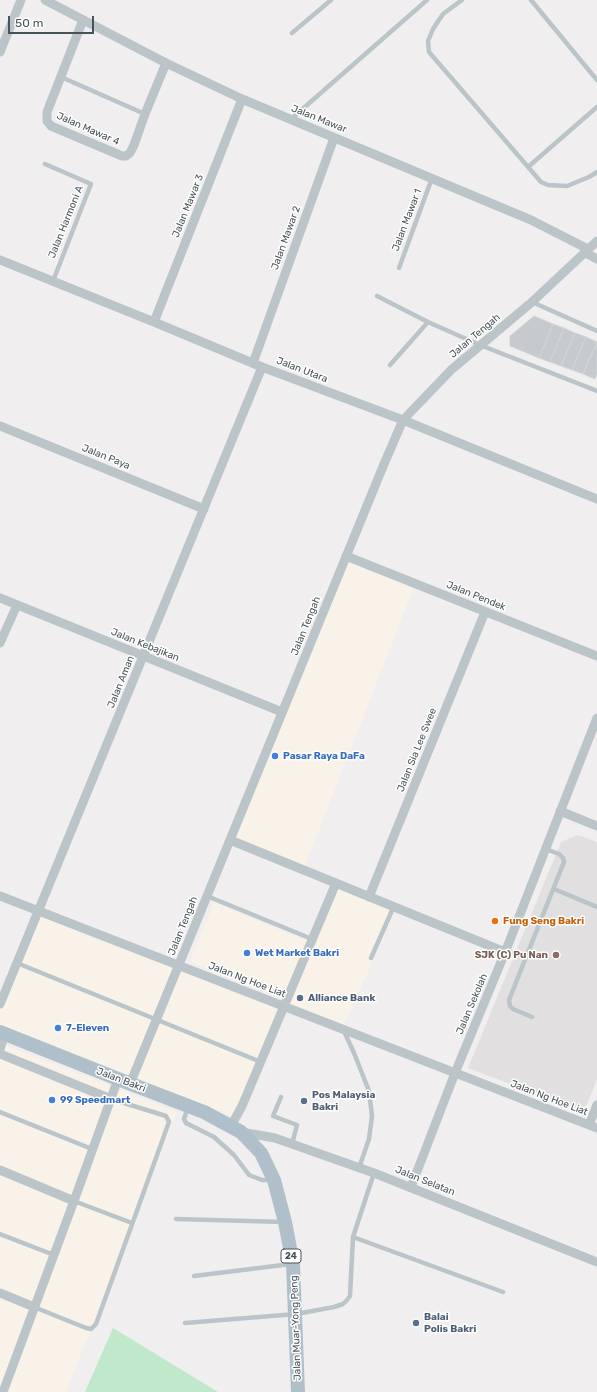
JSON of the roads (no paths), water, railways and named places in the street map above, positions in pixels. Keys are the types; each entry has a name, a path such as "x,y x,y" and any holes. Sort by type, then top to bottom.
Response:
{"main road":[{"name":"Jalan Bakri","path":"3,1033 124,1082 236,1124"},
{"name":"Jalan Muar-Yong Peng","path":"236,1124 261,1153 274,1180 285,1222 293,1264 298,1392"}],"street":[{"path":"0,52 21,0"},
{"name":"Jalan Mawar","path":"45,0 166,63 242,99 531,220 586,251 597,259"},
{"name":"Jalan Mawar 4","path":"83,20 47,112 47,121 51,126 122,156 126,156 130,153 134,146 145,114 166,63"},
{"name":"Jalan Mawar 3","path":"154,322 242,99"},
{"name":"Jalan Mawar 2","path":"254,359 334,138"},
{"name":"Jalan Tengah","path":"3,1392 111,1099 124,1082 156,1021 403,420 451,370 532,302 597,241"},
{"name":"Jalan Utara","path":"0,260 54,279 154,322 254,359 262,367 403,420 597,499"},
{"name":"Jalan Aman","path":"0,1004 262,367"},
{"name":"Jalan Paya","path":"0,426 204,509"},
{"name":"Jalan Pendek","path":"346,556 597,656"},
{"name":"Jalan Kebajikan","path":"0,598 282,712"},
{"path":"0,643 17,605"},
{"name":"Jalan Sia Lee Swee","path":"369,897 486,612"},
{"name":"Jalan Sekolah","path":"411,1187 455,1073 506,951 597,718"},
{"path":"560,811 597,826"},
{"path":"230,840 506,951"},
{"path":"236,1124 242,1106 336,883"},
{"name":"Jalan Ng Hoe Liat","path":"0,896 593,1127"},
{"path":"0,1049 3,1033"},
{"path":"0,1054 111,1099"},
{"path":"593,1127 597,1104"},
{"name":"Jalan Selatan","path":"236,1124 411,1187 597,1262"},
{"path":"0,1170 74,1201"},
{"path":"0,1293 34,1307"}],"lane":[{"path":"292,32 331,0"},
{"path":"290,120 428,0"},
{"path":"462,0 443,14 432,29 428,41 429,52 541,182 548,185 567,186 590,177 597,172"},
{"path":"531,0 597,80"},
{"path":"61,77 145,114"},
{"path":"528,167 597,108"},
{"name":"Jalan Harmoni A","path":"45,164 91,184 54,279"},
{"name":"Jalan Mawar 1","path":"399,268 432,178"},
{"path":"377,296 428,322 480,345 597,392"},
{"path":"532,302 597,331"},
{"path":"390,364 428,322"},
{"path":"532,1017 513,1009 510,1006 509,1000 564,862 563,858 559,854 546,849"},
{"path":"554,889 597,907"},
{"path":"207,896 312,939"},
{"path":"371,958 394,906"},
{"path":"506,951 526,958"},
{"path":"17,963 156,1021 261,1062"},
{"path":"342,1029 354,1053 369,1091 372,1116 369,1139 360,1168"},
{"path":"281,1097 274,1116 297,1125 292,1144"},
{"path":"34,1307 86,1328 91,1329 96,1324 168,1126 168,1119 166,1116 111,1099"},
{"path":"189,1106 184,1119 186,1122 214,1137 234,1155 248,1175 262,1180 274,1180"},
{"path":"0,1112 92,1149"},
{"path":"186,1323 296,1314 334,1307 347,1300 350,1296 353,1237 374,1173"},
{"path":"74,1201 132,1223"},
{"path":"176,1219 285,1222"},
{"path":"0,1234 54,1256"},
{"path":"353,1237 502,1292"},
{"path":"194,1276 293,1264"}],"place":[{"name":"Pasar Raya DaFa","path":"275,756"},
{"name":"Fung Seng Bakri","path":"495,921"},
{"name":"Wet Market Bakri","path":"247,953"},
{"name":"SJK (C) Pu Nan","path":"556,955"},
{"name":"Alliance Bank","path":"300,998"},
{"name":"7-Eleven","path":"58,1028"},
{"name":"99 Speedmart","path":"52,1100"},
{"name":"Pos Malaysia Bakri","path":"304,1101"},
{"name":"Balai Polis Bakri","path":"416,1323"}]}
